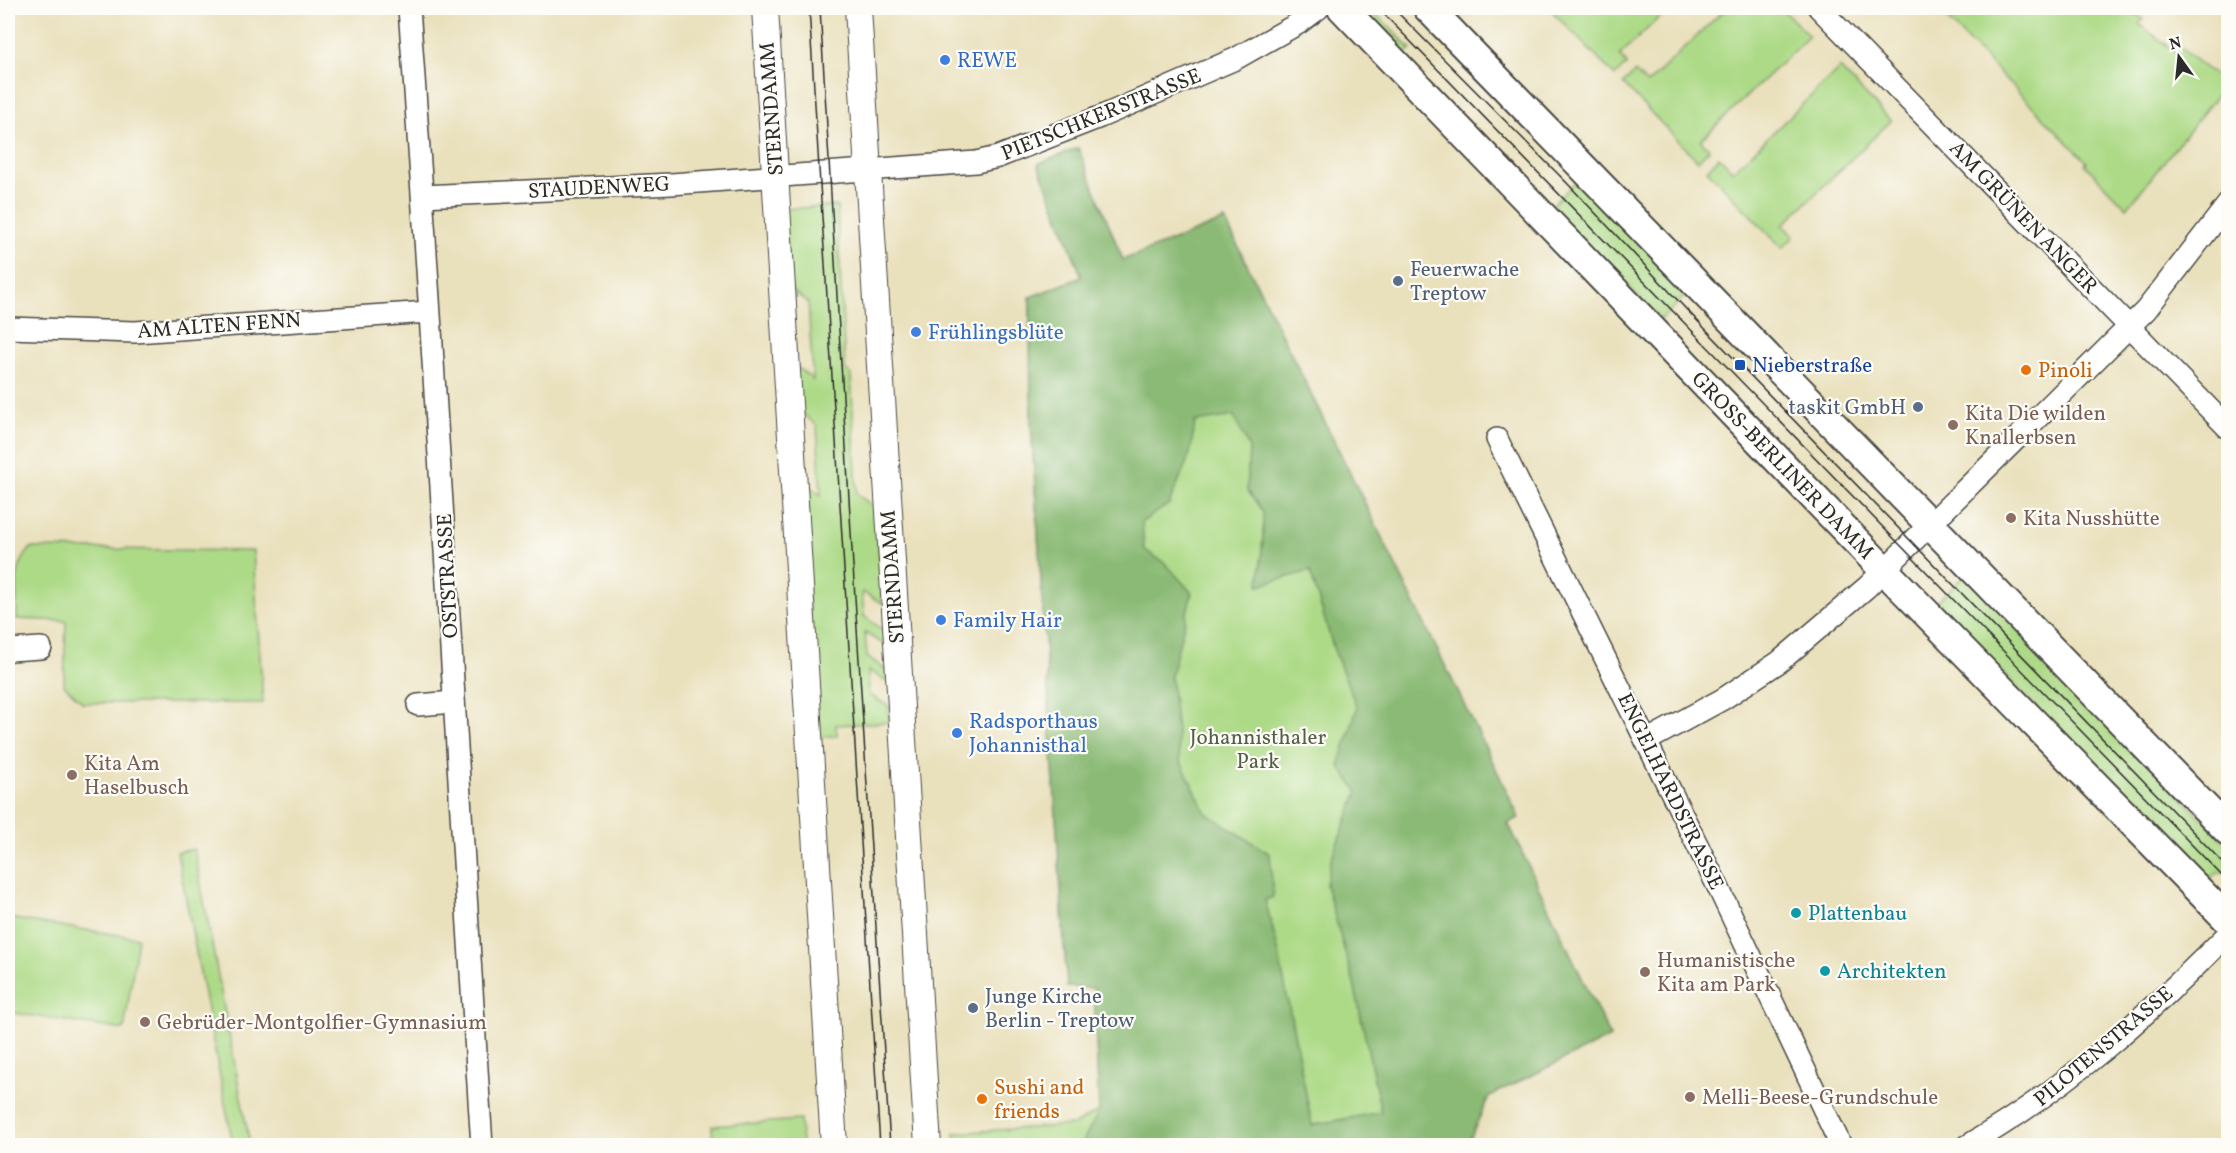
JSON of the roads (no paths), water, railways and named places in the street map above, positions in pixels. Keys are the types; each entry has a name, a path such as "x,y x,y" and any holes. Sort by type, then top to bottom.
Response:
{"main road":[{"name":"GROSS-BERLINER DAMM","path":"1342,8 1884,570 2229,920"},
{"path":"1434,9 2229,831"}],"street":[{"name":"OSTSTRASSE","path":"409,8 449,597 453,702 482,1146"},
{"name":"STERNDAMM","path":"765,8 834,1146"},
{"name":"STERNDAMM","path":"858,8 928,1146"},
{"name":"PIETSCHKERSTRASSE","path":"775,177 976,162 998,157 1100,117 1235,59 1299,23 1319,8"},
{"name":"AM GRÜNEN ANGER","path":"1819,8 2229,428"},
{"name":"STAUDENWEG","path":"423,196 775,177"},
{"path":"1646,741 1723,699 1779,662 1884,570 2146,310 2229,204"},
{"name":"AM ALTEN FENN","path":"8,328 135,332 429,312"},
{"name":"ENGELHARDSTRASSE","path":"1497,439 1646,741 1841,1146"},
{"path":"8,651 41,648"},
{"path":"418,705 453,702"},
{"name":"PILOTENSTRASSE","path":"1967,1146 2049,1094 2107,1048 2229,934"}],"tram line":[{"path":"809,8 880,1146"},
{"path":"820,8 890,1146"},
{"path":"1378,8 2228,882"},
{"path":"1393,8 1567,183 1685,308 2228,868"}],"place":[{"name":"REWE","path":"945,60"},
{"name":"Feuerwache Treptow","path":"1398,281"},
{"name":"Frühlingsblüte","path":"916,332"},
{"name":"Nieberstraße","path":"1740,365"},
{"name":"Pinoli","path":"2026,370"},
{"name":"taskit GmbH","path":"1918,407"},
{"name":"Kita Die wilden Knallerbsen","path":"1953,425"},
{"name":"Kita Nusshütte","path":"2011,518"},
{"name":"Family Hair","path":"941,620"},
{"name":"Radsporthaus Johannisthal","path":"957,733"},
{"name":"Kita Am Haselbusch","path":"72,775"},
{"name":"Plattenbau","path":"1796,913"},
{"name":"Architekten","path":"1825,971"},
{"name":"Humanistische Kita am Park","path":"1645,972"},
{"name":"Junge Kirche Berlin - Treptow","path":"973,1008"},
{"name":"Gebrüder-Montgolfier-Gymnasium","path":"145,1022"},
{"name":"Melli-Beese-Grundschule","path":"1690,1097"},
{"name":"Sushi and friends","path":"982,1099"}],"park label":[{"name":"Johannisthaler Park","path":"1258,749"}]}
